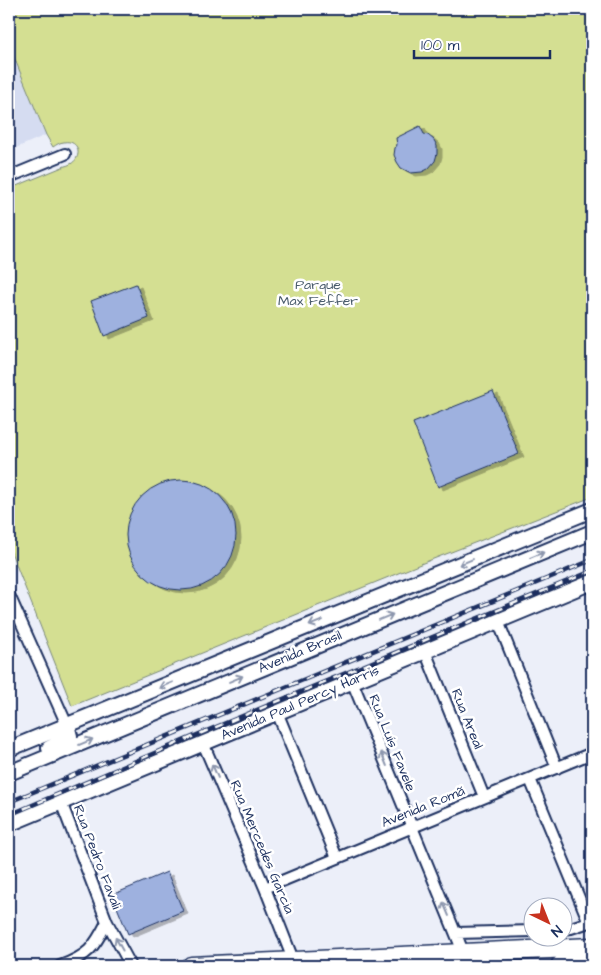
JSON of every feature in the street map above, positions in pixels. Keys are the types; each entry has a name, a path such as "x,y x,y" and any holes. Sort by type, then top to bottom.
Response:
{"highway":[{"path":"191,966 592,947"},
{"path":"560,966 592,964"}],"main road":[{"name":"Avenida Brasil","path":"9,749 592,510"},
{"name":"Avenida Brasil","path":"9,773 592,532"},
{"name":"Avenida Paul Percy Harris","path":"9,824 592,582"},
{"path":"365,603 356,611 356,615 360,621 368,624"},
{"path":"338,614 348,617 351,623 344,634"},
{"path":"38,761 44,751 68,739 70,736 67,725"}],"street":[{"path":"9,177 65,154"},
{"path":"9,595 67,725"},
{"path":"498,621 556,768"},
{"name":"Rua Areal","path":"425,651 484,797"},
{"name":"Rua Luís Favele","path":"352,681 464,954"},
{"path":"277,712 337,858"},
{"name":"Rua Mercedes Garcia","path":"203,743 265,888 294,962"},
{"name":"Avenida Romã","path":"265,888 592,753"},
{"path":"530,779 591,922 574,927"},
{"name":"Rua Pedro Favali","path":"61,802 107,922 131,966"},
{"name":"Rua Pedro Favali","path":"60,966 86,954 96,944 107,922"},
{"path":"456,933 524,931"}],"shaded area":[{"path":"9,45 46,135 9,151"}],"green space":[{"name":"Parque Max Feffer","path":"9,9 592,9 592,497 423,563 72,706 9,547 9,189 71,164 78,156 78,151 77,147 70,142 61,142 53,147 46,135 9,45"}],"building":[{"path":"420,126 424,134 434,140 437,146 437,154 435,161 428,169 422,172 411,173 401,168 394,155 397,145 396,138"},
{"path":"136,284 149,318 104,336 91,301"},
{"path":"493,391 519,454 438,487 413,423"},
{"path":"181,480 202,484 220,496 232,514 236,535 232,556 220,574 202,586 181,590 160,586 142,574 130,556 126,535 130,514 142,496 160,484"},
{"path":"167,872 183,911 128,934 112,895"}],"railway":[{"path":"9,802 592,560"},
{"path":"9,815 592,571"}]}
